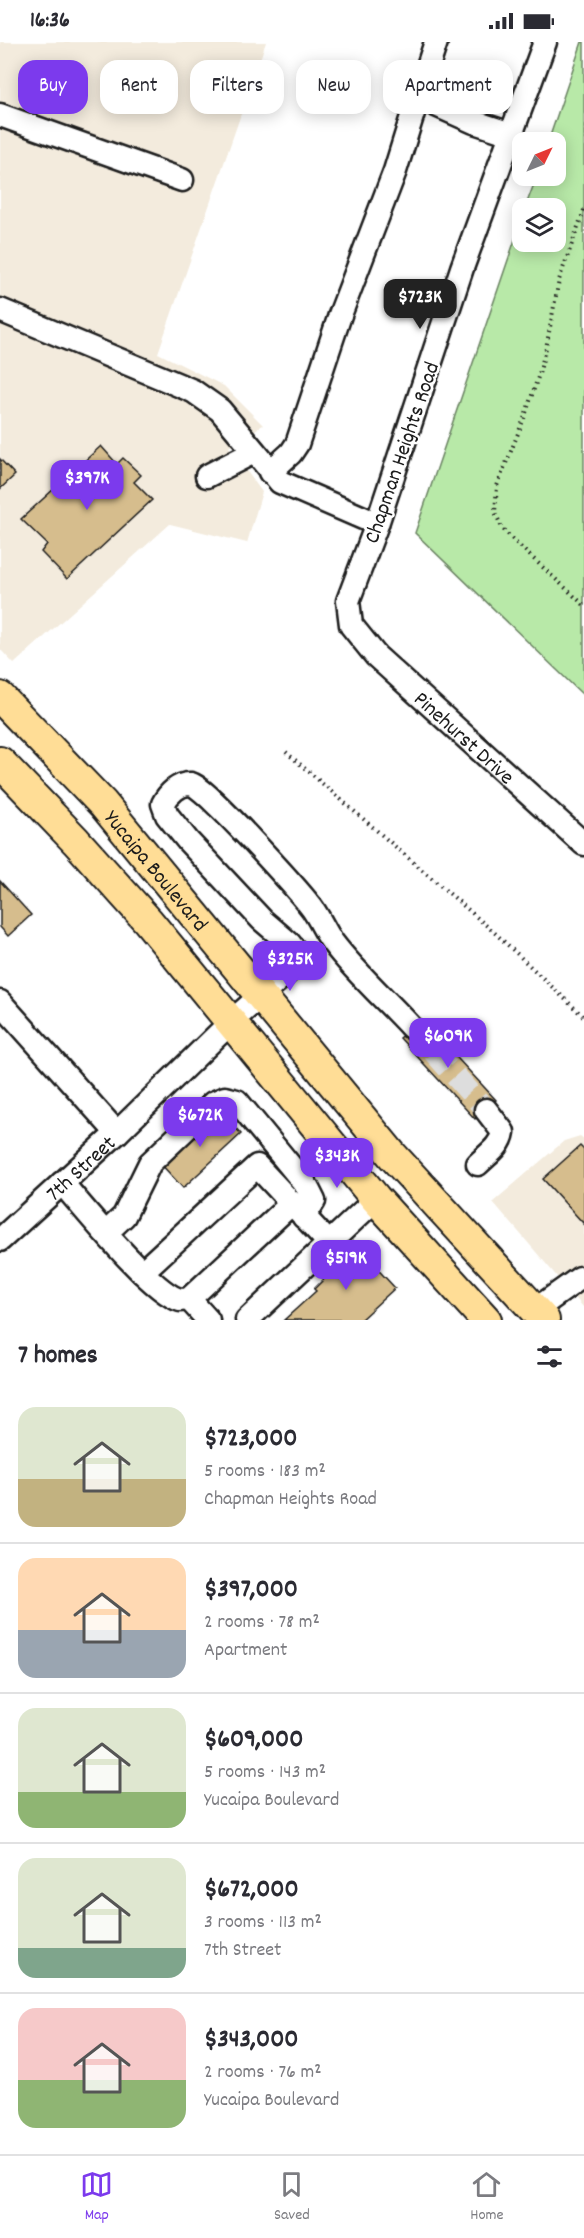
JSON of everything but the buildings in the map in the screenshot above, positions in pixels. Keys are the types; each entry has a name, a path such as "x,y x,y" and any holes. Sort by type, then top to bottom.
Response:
{"main road":[{"name":"Yucaipa Boulevard","path":"0,697 103,804 392,1155 540,1315"},
{"name":"Yucaipa Boulevard","path":"0,762 148,921 376,1199 486,1320"}],"street":[{"path":"430,60 436,42"},
{"name":"Chapman Heights Road","path":"351,625 348,601 377,524 462,268 545,42"},
{"path":"270,472 291,453 297,444 340,315 395,171 413,114"},
{"path":"456,114 511,134"},
{"path":"0,115 182,180"},
{"path":"0,310 193,391 220,411 280,482 377,524"},
{"path":"207,476 254,452"},
{"name":"Pinehurst Drive","path":"351,625 376,656 584,844"},
{"name":"7th Street","path":"0,1240 261,994 302,959 289,943 262,920 188,841 167,815 164,804 167,796 180,786 191,784 200,788 214,801 312,908 333,943 411,1027"},
{"path":"0,1002 117,1132"},
{"path":"62,1183 106,1233 142,1272 164,1291 180,1300 189,1299 298,1210 314,1201 306,1185 237,1101 225,1098 213,1103 150,1163 124,1216 106,1233"},
{"path":"478,1164 496,1147 503,1132 486,1110"},
{"path":"142,1272 257,1166 329,1243"},
{"path":"247,1320 376,1199"},
{"path":"540,1315 580,1278"},
{"path":"189,1299 208,1320"}],"path":[{"path":"584,210 559,280 539,374 497,486 495,512 502,528 514,542 584,605"},
{"path":"286,752 495,933 584,1017"}],"shaded area":[{"path":"0,42 266,42 260,60 190,60 190,114 241,114 158,353 224,386 263,425 229,447 262,492 247,543 170,524 14,664 0,649"},
{"path":"580,1136 584,1139 584,1308 493,1202 564,1141"}],"green space":[{"path":"582,42 584,42 584,696 415,533 512,248 512,252 566,252 566,198 529,198 533,186 566,186 566,132 551,132"}],"tunnel":[{"path":"411,1027 486,1110"}]}
